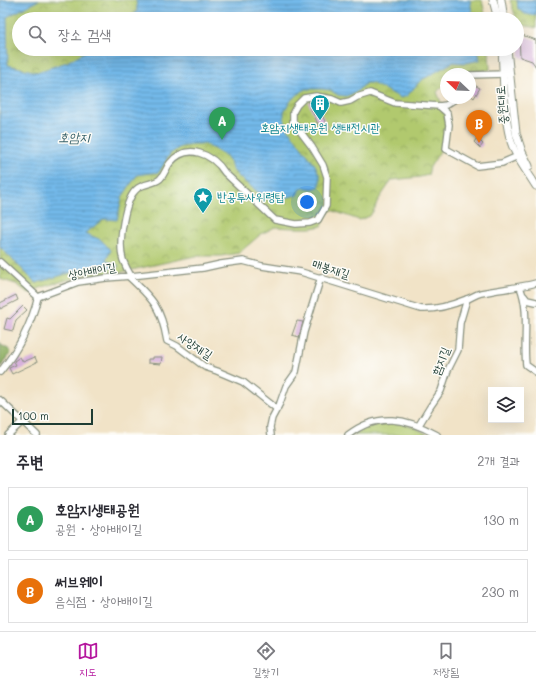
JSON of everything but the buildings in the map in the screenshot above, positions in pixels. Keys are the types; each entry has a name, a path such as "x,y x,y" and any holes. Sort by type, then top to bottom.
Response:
{"main road":[{"path":"494,0 497,12"},
{"path":"501,0 503,12"},
{"name":"중원대로","path":"503,56 518,142 536,178"},
{"name":"중원대로","path":"507,56 507,122 510,139 518,156 536,186"}],"street":[{"path":"476,75 507,74"},
{"name":"상아배이길","path":"38,297 78,282 129,276 122,259 122,228 128,200 137,188 144,184 156,182 164,175 170,163 180,155 189,151 210,157 219,164 225,173 275,220 296,224 310,223 318,220 326,206 327,177 323,165 312,147 293,122 293,112 304,98 316,96 332,99 341,103 350,101 370,92 395,103 439,106 448,104"},
{"path":"439,106 447,113 449,125 446,149 478,166 502,163 518,156"},
{"name":"매봉재길","path":"129,276 202,268 243,261 321,277 421,309 431,310 444,307 480,293 536,283"},
{"path":"0,262 38,297 23,338 13,356 0,372"},
{"name":"사양재길","path":"129,276 148,294 157,306 163,321 167,341 205,367 243,382 277,409"},
{"path":"271,435 270,426 286,386 296,372 304,332 321,277"},
{"path":"520,287 527,300 536,302"},
{"path":"524,296 526,323 526,365 536,372"},
{"name":"함지길","path":"419,425 442,391 448,370 458,350 460,323 467,299"},
{"path":"0,400 37,435"},
{"path":"348,435 357,428 386,420 396,419 419,425 437,435"},
{"path":"8,435 23,422"}],"green space":[{"path":"0,0 482,0 485,12 12,12 12,56 489,56 490,70 476,71 476,68 440,68 440,89 437,92 440,104 442,104 445,113 445,131 442,148 430,167 428,175 392,180 377,202 370,216 359,220 331,210 326,215 322,226 311,228 275,227 261,234 239,253 221,256 195,256 113,274 84,275 28,293 16,284 0,278"},
{"path":"510,0 536,0 536,28 524,25 524,12 514,12"},
{"path":"0,343 10,350 11,353 0,368"},
{"path":"393,422 412,426 429,435 353,435 372,426"}],"water":[{"name":"호암지","path":"0,0 39,0 16,12 12,12 12,14 7,17 8,65 37,72 67,62 78,56 479,56 480,60 466,63 453,62 440,68 440,69 420,81 407,96 401,98 372,83 366,83 355,93 346,96 338,95 330,90 305,89 292,99 284,111 284,119 288,129 315,165 320,176 320,186 313,189 304,187 299,190 297,195 285,198 275,196 267,199 240,178 232,169 230,161 226,156 205,144 192,144 180,147 170,154 159,172 137,175 122,197 117,220 104,219 85,233 101,240 111,250 106,260 119,266 99,271 79,270 36,283 0,247"},
{"path":"136,0 470,0 472,12 136,12"},
{"path":"517,0 536,0 536,16 525,14 518,9"}],"place":[{"name":"호암지생태공원 생태전시관","path":"320,121"},
{"name":"호암지생태공원","path":"222,140"},
{"name":"써브웨이","path":"479,143"},
{"name":"반공투사위령탑","path":"203,214"}]}
